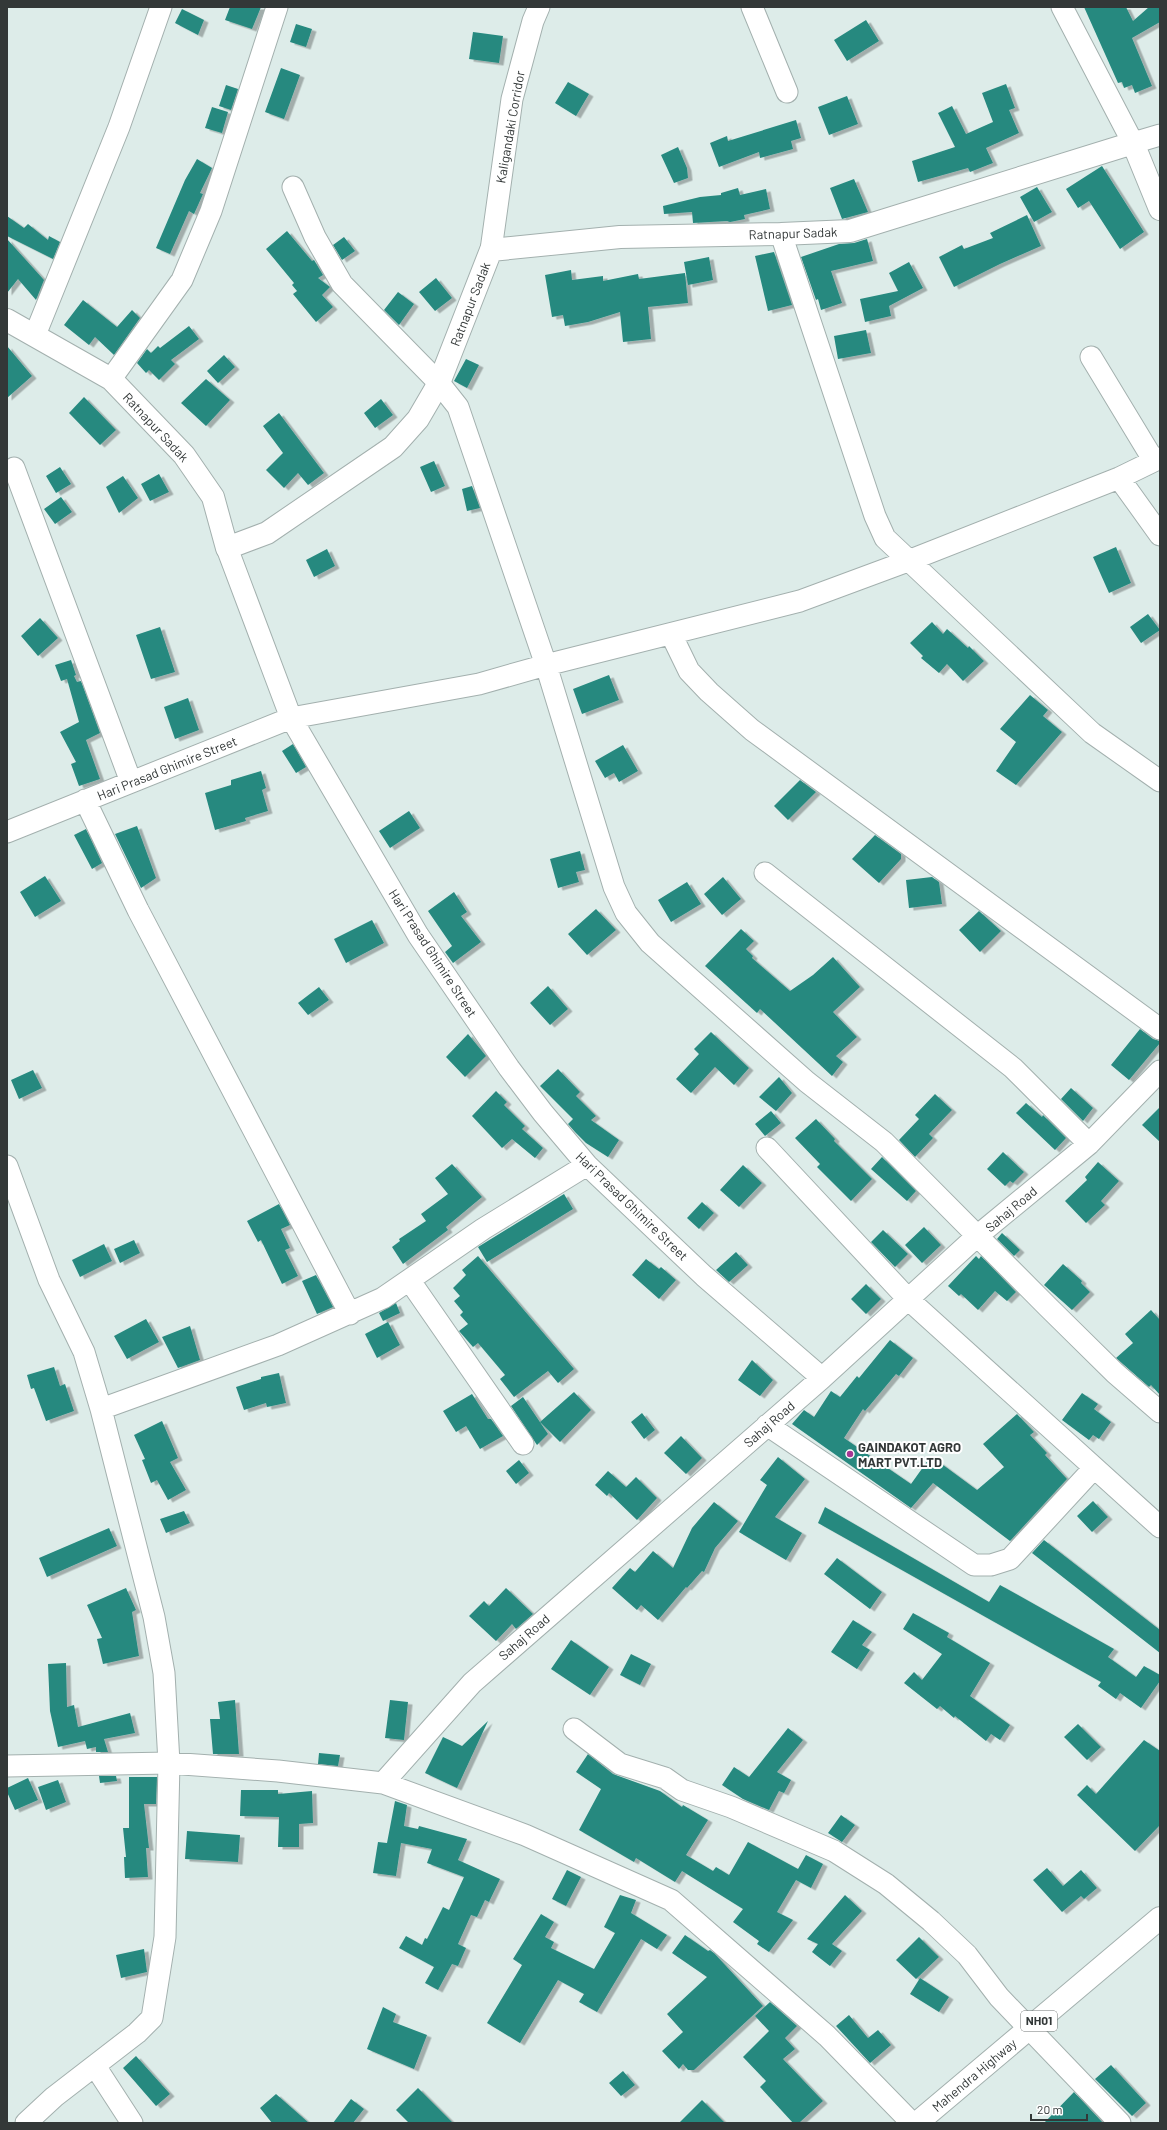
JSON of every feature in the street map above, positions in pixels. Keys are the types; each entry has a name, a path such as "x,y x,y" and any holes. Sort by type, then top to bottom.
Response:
{"main road":[{"name":"Ratnapur Sadak","path":"7,320 36,335 111,379 184,455 213,497 227,548 267,533 393,447 418,419 439,383 491,250 620,237 782,234 850,231 1133,143"},
{"path":"1133,143 1160,209"},
{"name":"Mahendra Highway","path":"917,2123 1160,1918"}],"street":[{"path":"36,335 119,127 161,7"},
{"path":"111,379 182,280 211,211 277,7"},
{"name":"Kaligandaki Corridor","path":"491,250 512,99 533,21 539,7"},
{"path":"752,7 787,92"},
{"path":"1062,7 1133,143 1160,135"},
{"path":"294,187 315,237 342,284 439,383 458,407 546,664 614,887 626,913 650,943 807,1082 884,1142 976,1237 1115,1373 1160,1412"},
{"path":"782,234 876,516 885,538 1092,733 1160,781"},
{"path":"227,548 291,718 479,684 546,664 800,601 908,561 1119,478 1157,459 1091,357"},
{"path":"14,468 131,782"},
{"path":"1119,478 1160,535"},
{"path":"671,634 689,671 709,692 752,730 1160,1029"},
{"name":"Hari Prasad Ghimire Street","path":"7,832 291,718 418,935 543,1113 587,1165 704,1276 822,1378"},
{"path":"85,800 138,910 350,1314"},
{"path":"765,873 1013,1068 1089,1144"},
{"name":"Sahaj Road","path":"383,1783 472,1683 822,1378 909,1300 976,1237 1089,1144 1157,1082"},
{"path":"767,1148 909,1300 1160,1527"},
{"path":"101,1409 256,1354 310,1332 384,1298 483,1229 587,1165"},
{"path":"7,1166 49,1280 84,1352 101,1409 154,1617 164,1673 169,1763 166,1937 152,2018 137,2033 54,2097 26,2123"},
{"path":"410,1281 523,1444"},
{"path":"767,1425 974,1565 991,1565 1010,1559 1094,1468"},
{"path":"574,1728 620,1764 665,1778 682,1790 731,1807 834,1850 886,1884 931,1921 967,1955 999,1997 1011,2007 1030,2029 1120,2123"},
{"path":"7,1766 169,1763 278,1771 383,1783 525,1835 671,1900 827,2036 912,2123"},
{"path":"95,2066 132,2123"}],"building":[{"path":"230,7 261,7 252,29 225,20"},
{"path":"1084,7 1126,7 1133,21 1149,7 1160,7 1160,22 1132,38 1152,86 1135,93 1132,85 1124,88 1122,82 1118,83"},
{"path":"182,9 204,20 198,35 175,23"},
{"path":"866,20 879,41 847,61 834,40"},
{"path":"296,24 312,29 306,47 290,42"},
{"path":"473,32 503,36 499,63 469,59"},
{"path":"281,68 300,75 284,119 265,112"},
{"path":"568,82 589,94 576,116 555,103"},
{"path":"1006,84 1015,108 1009,110 1019,133 986,148 993,163 970,172 968,168 918,182 912,161 955,147 938,113 952,106 966,134 993,122 982,93"},
{"path":"226,85 238,89 231,110 219,106"},
{"path":"847,96 858,124 829,135 818,107"},
{"path":"212,107 228,112 222,133 205,128"},
{"path":"796,120 801,138 791,141 793,149 760,158 759,152 719,167 710,143 727,136 728,141"},
{"path":"678,147 687,168 688,178 674,183 661,155"},
{"path":"197,159 212,168 200,193 203,194 194,214 189,211 170,254 156,248 185,180"},
{"path":"1102,166 1144,232 1120,249 1089,201 1078,208 1066,189"},
{"path":"854,179 868,212 842,219 830,188"},
{"path":"1037,187 1052,212 1034,222 1020,197"},
{"path":"738,188 740,195 766,189 770,209 744,215 745,219 730,222 693,223 692,212 664,214 663,206 700,197 721,195 721,193"},
{"path":"1027,215 1041,246 954,287 939,257 962,245 964,249 993,238 990,233"},
{"path":"7,216 24,228 28,224 48,240 49,236 60,242 53,259 7,236"},
{"path":"287,231 312,261 314,260 323,275 318,278 330,287 322,295 333,307 316,322 293,294 297,291 292,285 294,283 266,249"},
{"path":"344,237 355,251 342,260 333,245"},
{"path":"7,239 44,280 36,300 18,279 7,293"},
{"path":"867,239 873,261 831,271 842,303 821,310 801,257 839,244 854,243"},
{"path":"774,252 792,305 768,311 755,256"},
{"path":"709,257 713,280 688,285 684,262"},
{"path":"909,262 923,288 889,306 891,316 865,322 860,299 898,291 889,273"},
{"path":"571,270 572,280 603,276 603,281 638,274 639,279 685,273 688,303 648,307 651,339 623,342 620,312 588,322 565,326 563,315 552,317 545,275"},
{"path":"436,278 452,298 435,311 419,292"},
{"path":"398,292 414,304 399,325 384,310"},
{"path":"83,300 117,327 132,310 140,318 114,355 95,337 89,345 64,325"},
{"path":"189,326 199,339 171,360 175,364 159,380 149,370 146,373 137,363 147,349 151,353 158,346 160,348"},
{"path":"866,330 871,353 838,359 834,336"},
{"path":"7,346 32,376 7,398"},
{"path":"224,355 235,367 218,383 207,371"},
{"path":"466,359 479,365 467,388 454,381"},
{"path":"206,379 230,400 206,426 181,403"},
{"path":"84,397 116,430 100,445 69,413"},
{"path":"381,399 393,415 375,428 364,413"},
{"path":"279,413 324,473 308,485 298,473 284,488 266,470 283,453 263,426"},
{"path":"434,461 445,486 431,492 420,467"},
{"path":"60,467 71,484 56,493 46,476"},
{"path":"159,474 169,492 150,501 141,484"},
{"path":"123,476 138,498 119,513 106,487"},
{"path":"472,486 480,508 467,511 462,489"},
{"path":"61,497 72,512 55,524 44,509"},
{"path":"1116,547 1131,583 1109,593 1093,557"},
{"path":"327,549 335,566 314,577 306,560"},
{"path":"1148,614 1160,630 1141,643 1130,627"},
{"path":"40,618 58,638 38,656 21,636"},
{"path":"932,622 943,634 947,629 968,648 969,646 984,661 963,681 947,664 939,673 921,658 923,656 910,643"},
{"path":"160,627 175,672 151,679 136,635"},
{"path":"71,660 76,675 74,676 77,682 81,681 100,733 86,740 100,779 79,786 71,764 76,762 60,732 79,722 67,679 61,681 55,665"},
{"path":"609,675 619,700 582,714 573,689"},
{"path":"1030,695 1048,710 1043,716 1062,732 1016,785 996,771 1016,742 1000,729"},
{"path":"188,698 199,730 175,739 164,707"},
{"path":"293,744 306,767 296,773 282,751"},
{"path":"623,745 638,771 619,782 614,773 605,778 595,761"},
{"path":"261,771 266,788 262,790 268,811 245,818 246,821 215,830 205,793 231,785 231,780"},
{"path":"800,780 816,792 788,820 774,806"},
{"path":"409,811 420,828 390,848 379,831"},
{"path":"137,826 156,878 141,888 115,834"},
{"path":"86,829 102,863 92,869 74,835"},
{"path":"875,835 901,854 901,859 879,883 852,859"},
{"path":"580,851 585,870 576,872 579,882 558,888 550,859"},
{"path":"45,876 61,901 35,917 20,892"},
{"path":"723,877 741,899 722,915 704,894"},
{"path":"932,877 939,882 942,904 909,908 906,880"},
{"path":"687,882 701,904 671,922 658,900"},
{"path":"454,892 467,912 461,916 481,942 453,963 445,952 452,946 428,911"},
{"path":"596,909 616,930 587,955 568,934"},
{"path":"979,911 1001,931 980,952 959,930"},
{"path":"372,920 384,943 346,963 334,939"},
{"path":"741,929 754,941 746,949 753,956 752,958 790,991 813,975 833,957 860,987 833,1012 857,1037 836,1056 843,1062 832,1076 760,1009 757,1013 705,966"},
{"path":"548,986 568,1009 550,1025 530,1003"},
{"path":"319,987 329,1000 308,1015 298,1003"},
{"path":"1140,1029 1153,1039 1160,1041 1160,1043 1129,1080 1111,1065"},
{"path":"711,1032 749,1068 734,1085 715,1067 691,1093 676,1079 699,1054 694,1049"},
{"path":"468,1034 486,1056 465,1077 446,1057"},
{"path":"558,1069 580,1092 576,1096 596,1116 591,1120 619,1140 608,1157 586,1143 575,1132 568,1124 573,1119 540,1086"},
{"path":"33,1070 42,1088 19,1099 11,1080"},
{"path":"779,1077 792,1093 776,1111 759,1097"},
{"path":"1071,1088 1093,1108 1083,1121 1061,1099"},
{"path":"496,1091 507,1102 504,1105 525,1126 522,1129 543,1148 535,1158 512,1139 502,1148 472,1116"},
{"path":"935,1094 952,1110 929,1134 933,1138 915,1157 899,1140 919,1119 915,1115"},
{"path":"1026,1103 1042,1117 1043,1115 1066,1138 1055,1150 1016,1113"},
{"path":"1160,1107 1160,1142 1142,1125"},
{"path":"771,1111 781,1123 765,1136 755,1124"},
{"path":"816,1119 835,1139 834,1141 872,1179 851,1201 817,1167 820,1164 795,1138"},
{"path":"1003,1152 1024,1172 1013,1183 1010,1181 1005,1186 987,1169"},
{"path":"882,1157 916,1191 907,1201 871,1169"},
{"path":"1098,1162 1119,1181 1101,1201 1105,1205 1086,1223 1065,1201 1087,1180 1085,1177"},
{"path":"452,1164 482,1197 446,1227 448,1230 403,1264 392,1247 400,1241 399,1239 426,1221 421,1214 448,1194 435,1178"},
{"path":"743,1165 762,1183 739,1207 720,1190"},
{"path":"564,1194 573,1209 487,1262 478,1247"},
{"path":"702,1202 714,1213 699,1229 687,1218"},
{"path":"279,1204 290,1225 281,1229 290,1248 285,1250 298,1276 282,1284 261,1240 258,1242 247,1221"},
{"path":"924,1227 941,1245 922,1263 905,1245"},
{"path":"883,1230 908,1254 895,1267 871,1242"},
{"path":"1002,1233 1020,1250 1014,1256 997,1239"},
{"path":"134,1240 140,1253 120,1263 114,1249"},
{"path":"104,1244 112,1261 80,1277 72,1260"},
{"path":"736,1252 748,1265 729,1282 716,1270"},
{"path":"478,1256 574,1369 558,1383 548,1371 514,1397 500,1379 505,1375 478,1343 473,1347 459,1331 468,1324 460,1315 463,1312 454,1301 460,1296 453,1288 466,1275 462,1270"},
{"path":"976,1256 979,1259 981,1256 1016,1292 1007,1301 995,1291 978,1310 961,1294 959,1296 948,1286"},
{"path":"646,1259 659,1269 661,1267 676,1280 659,1299 632,1275"},
{"path":"1063,1264 1082,1281 1081,1283 1090,1292 1072,1310 1044,1285"},
{"path":"316,1275 333,1307 317,1314 302,1281"},
{"path":"866,1284 881,1299 866,1314 851,1299"},
{"path":"396,1303 400,1313 383,1321 379,1313"},
{"path":"1151,1310 1160,1320 1160,1395 1151,1385 1149,1387 1116,1358 1133,1343 1125,1334"},
{"path":"146,1319 159,1342 127,1359 114,1336"},
{"path":"388,1322 400,1345 377,1358 365,1334"},
{"path":"190,1326 200,1360 178,1368 162,1337"},
{"path":"890,1340 913,1358 899,1376 896,1374 865,1411 863,1409 844,1438 911,1484 931,1456 977,1490 1004,1467 983,1444 1017,1414 1034,1432 1030,1435 1047,1453 1045,1455 1067,1479 1010,1541 933,1483 911,1508 792,1424 804,1410 814,1417 831,1391 840,1397 857,1376 859,1378"},
{"path":"752,1360 773,1380 760,1396 738,1380"},
{"path":"54,1367 60,1386 65,1384 74,1411 46,1421 34,1388 31,1389 27,1375"},
{"path":"279,1373 286,1403 267,1407 266,1403 244,1410 236,1387 261,1379 261,1377"},
{"path":"574,1392 591,1410 560,1442 540,1422"},
{"path":"1082,1393 1098,1404 1094,1409 1111,1422 1099,1439 1093,1435 1089,1440 1062,1420"},
{"path":"472,1394 488,1419 491,1419 503,1436 480,1449 466,1426 456,1432 443,1411"},
{"path":"523,1397 548,1434 537,1445 511,1406"},
{"path":"642,1413 655,1430 644,1439 631,1422"},
{"path":"162,1421 178,1458 170,1462 186,1490 168,1500 157,1480 151,1483 142,1460 145,1459 134,1435"},
{"path":"681,1436 702,1458 686,1474 664,1453"},
{"path":"778,1457 805,1479 775,1517 802,1533 786,1560 739,1532 767,1485 760,1480"},
{"path":"519,1460 529,1473 516,1484 506,1471"},
{"path":"608,1471 626,1487 636,1477 657,1498 637,1520 609,1493 607,1496 595,1485"},
{"path":"1093,1501 1108,1517 1092,1532 1077,1516"},
{"path":"714,1502 738,1521 715,1548 704,1572 702,1571 687,1588 686,1587 658,1620 641,1605 637,1610 612,1588 630,1568 635,1572 653,1551 673,1568 692,1528"},
{"path":"825,1507 989,1602 1000,1585 1114,1649 1108,1657 1136,1677 1144,1666 1160,1675 1160,1681 1141,1708 1120,1693 1116,1699 1098,1686 1101,1682 818,1523"},
{"path":"184,1511 190,1523 166,1533 160,1519"},
{"path":"109,1528 117,1546 47,1577 39,1558"},
{"path":"1044,1540 1160,1630 1160,1653 1032,1553"},
{"path":"837,1558 882,1592 870,1609 824,1574"},
{"path":"126,1588 136,1610 132,1612 139,1656 103,1664 97,1639 102,1638 87,1605"},
{"path":"506,1588 533,1614 516,1629 512,1624 496,1641 469,1616 484,1601 489,1606"},
{"path":"913,1613 949,1633 947,1637 990,1663 970,1696 1010,1725 1000,1740 991,1734 986,1741 955,1716 954,1718 940,1706 937,1709 904,1683 914,1672 922,1680 942,1654 903,1629"},
{"path":"853,1620 872,1632 862,1645 870,1650 857,1669 831,1652"},
{"path":"571,1640 609,1667 590,1695 551,1669"},
{"path":"631,1654 651,1664 640,1685 620,1675"},
{"path":"66,1663 67,1707 74,1705 78,1727 130,1713 135,1733 104,1739 108,1752 96,1752 96,1747 87,1749 85,1741 58,1747 50,1711 48,1664"},
{"path":"235,1700 239,1754 213,1754 210,1719 220,1719 218,1702"},
{"path":"390,1700 408,1702 404,1740 385,1738"},
{"path":"488,1721 457,1788 425,1773 443,1737 462,1746"},
{"path":"1078,1724 1101,1747 1087,1760 1064,1737"},
{"path":"788,1728 803,1740 777,1772 791,1780 784,1793 779,1791 769,1810 743,1799 722,1785 734,1767 749,1777"},
{"path":"1144,1740 1160,1751 1160,1825 1135,1851 1077,1795 1087,1785 1096,1794"},
{"path":"319,1753 340,1755 338,1766 318,1764"},
{"path":"588,1754 613,1774 660,1791 682,1807 683,1805 708,1820 686,1855 713,1871 716,1867 729,1875 748,1842 798,1869 806,1855 823,1864 811,1888 796,1880 777,1912 793,1920 769,1952 757,1944 759,1941 733,1922 743,1909 682,1871 675,1882 636,1858 634,1862 579,1830 601,1789 576,1772"},
{"path":"99,1776 116,1776 117,1781 100,1783"},
{"path":"129,1777 157,1777 156,1804 144,1804 149,1848 146,1848 148,1877 125,1878 124,1857 126,1857 123,1828 129,1828"},
{"path":"28,1778 38,1800 15,1810 7,1792 7,1788"},
{"path":"58,1780 66,1802 46,1810 38,1787"},
{"path":"241,1790 278,1790 278,1794 312,1791 313,1823 299,1824 299,1847 278,1847 279,1817 240,1816"},
{"path":"395,1801 407,1805 404,1826 418,1829 419,1826 467,1839 458,1860 500,1879 489,1902 485,1900 477,1917 471,1915 458,1944 466,1948 458,1966 452,1964 438,1990 425,1983 434,1967 399,1948 406,1936 422,1945 425,1938 427,1939 443,1907 449,1910 464,1877 427,1863 432,1849 401,1843 396,1876 373,1873 378,1842 387,1843"},
{"path":"841,1815 855,1825 842,1842 828,1833"},
{"path":"187,1831 240,1835 238,1862 185,1859"},
{"path":"1047,1868 1063,1886 1081,1870 1097,1888 1084,1899 1081,1896 1062,1912 1033,1880"},
{"path":"567,1870 581,1877 566,1906 552,1899"},
{"path":"620,1895 636,1900 631,1913 667,1935 657,1949 641,1939 597,2012 579,2002 584,1994 558,1980 520,2043 487,2023 522,1965 513,1959 541,1914 554,1922 545,1937 554,1942 551,1948 594,1969 615,1933 604,1927"},
{"path":"845,1895 862,1911 832,1944 842,1951 830,1966 812,1952 818,1944 807,1939"},
{"path":"685,1935 708,1951 710,1950 714,1953 763,2006 694,2070 688,2070 683,2064 679,2069 662,2051 683,2032 667,2014 707,1977 672,1953"},
{"path":"919,1937 939,1957 916,1979 896,1960"},
{"path":"144,1949 147,1972 121,1978 116,1955"},
{"path":"920,1978 949,1997 939,2012 910,1994"},
{"path":"770,2002 797,2026 785,2038 795,2049 783,2059 823,2101 799,2123 793,2123 760,2087 766,2081 743,2057 769,2031 755,2016"},
{"path":"383,2007 396,2014 393,2022 427,2035 414,2069 367,2049"},
{"path":"849,2015 868,2038 878,2030 891,2045 870,2063 836,2026"},
{"path":"136,2056 170,2094 156,2106 123,2068"},
{"path":"1111,2065 1146,2103 1132,2116 1095,2079"},
{"path":"623,2071 635,2085 621,2096 609,2083"},
{"path":"418,2088 453,2123 409,2123 396,2110"},
{"path":"1074,2092 1103,2123 1044,2123"},
{"path":"276,2094 309,2123 272,2123 260,2108"},
{"path":"351,2099 364,2109 353,2123 333,2123"},
{"path":"702,2100 725,2123 679,2123"}],"place":[{"name":"GAINDAKOT AGRO MART PVT.LTD","path":"850,1454"}]}
